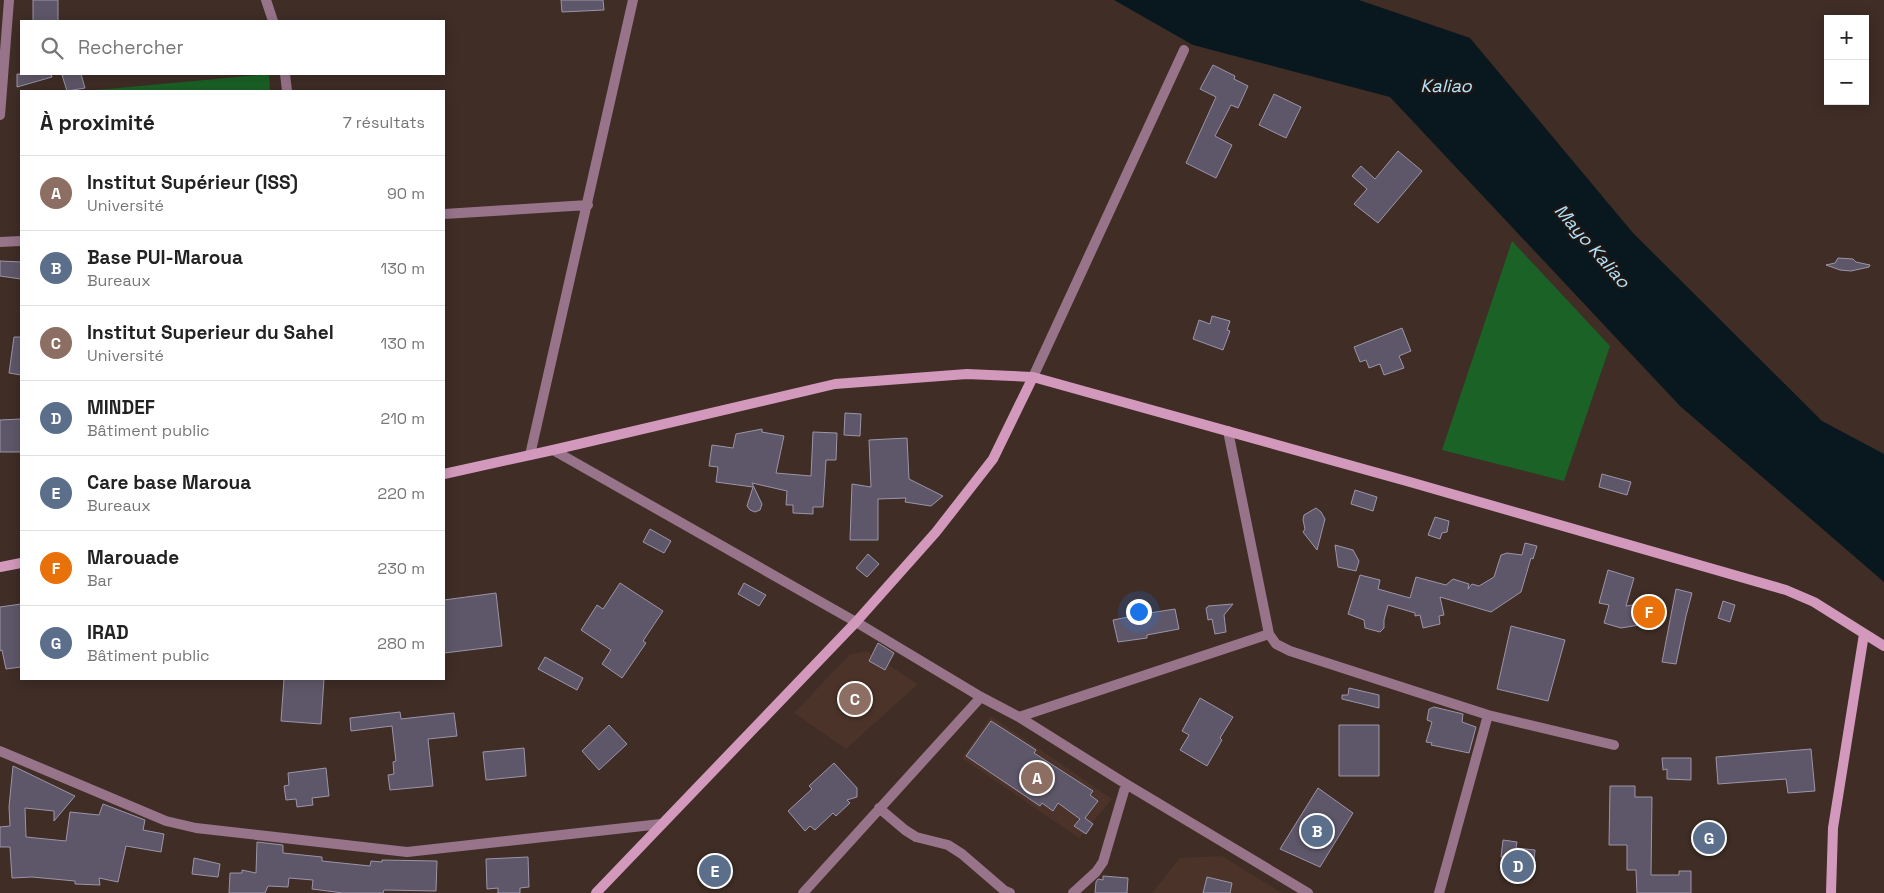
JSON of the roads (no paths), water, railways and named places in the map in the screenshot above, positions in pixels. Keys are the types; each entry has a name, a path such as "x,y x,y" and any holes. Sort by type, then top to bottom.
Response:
{"street":[{"path":"0,116 9,0"},
{"path":"266,0 272,20"},
{"path":"530,456 634,0"},
{"path":"596,893 856,622 936,532 993,459 1033,377 1184,50"},
{"path":"285,75 287,90"},
{"path":"445,214 588,205"},
{"path":"0,242 20,241"},
{"path":"445,474 530,456 835,384 967,374 1033,377 1786,590 1814,602 1884,646"},
{"path":"1228,431 1269,634 1276,644 1290,652 1488,715 1614,745"},
{"path":"553,450 856,622 981,697 1019,717 1126,784 1308,893"},
{"path":"0,567 20,563"},
{"path":"1019,717 1269,634"},
{"path":"1831,893 1833,828 1864,634"},
{"path":"803,893 981,697"},
{"path":"1439,893 1488,715"},
{"path":"0,751 166,821 196,828 407,852 661,824"},
{"path":"1073,893 1096,872 1102,862 1126,784"},
{"path":"879,808 916,837 948,845 962,854 1005,891 1010,893"}],"water":[{"name":"Kaliao","path":"1114,0 1359,0 1470,38 1633,233 1822,421 1884,454 1884,582 1680,406 1390,97 1193,45"}],"place":[{"name":"Marouade","path":"1649,612"},
{"name":"Institut Superieur du Sahel","path":"855,699"},
{"name":"Institut Supérieur (ISS)","path":"1037,778"},
{"name":"Base PUI-Maroua","path":"1317,831"},
{"name":"IRAD","path":"1709,838"},
{"name":"MINDEF","path":"1518,866"},
{"name":"Care base Maroua","path":"715,871"}],"water label":[{"name":"Mayo Kaliao","path":"1592,246"}]}
